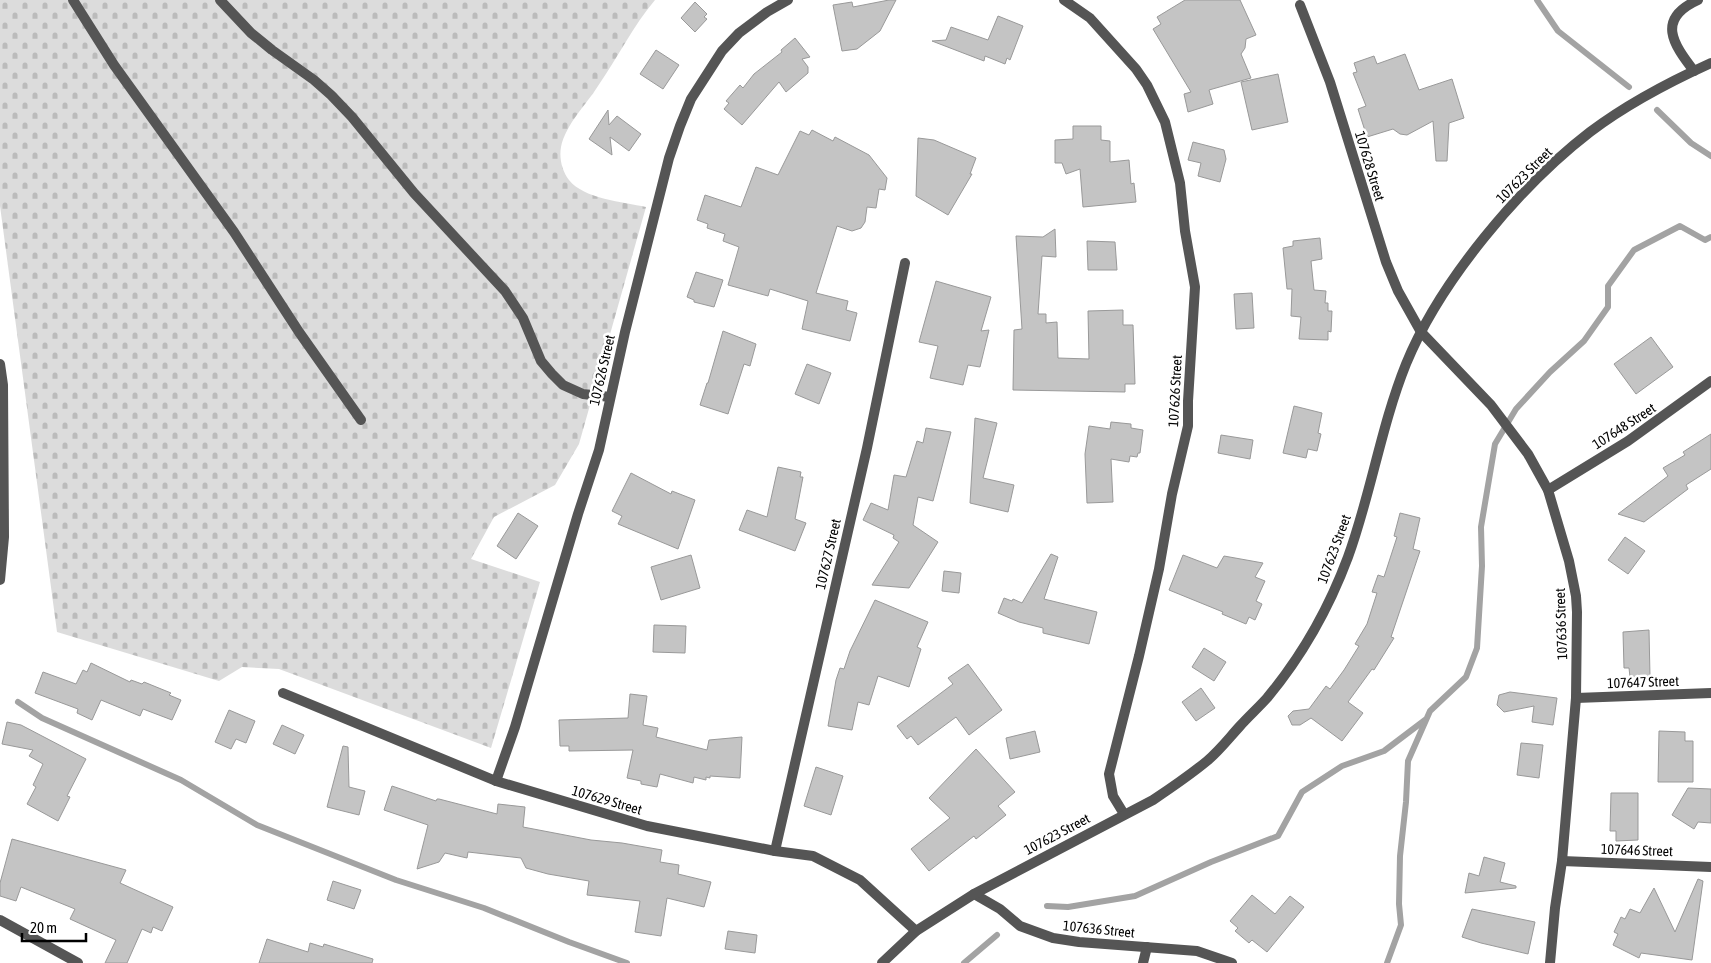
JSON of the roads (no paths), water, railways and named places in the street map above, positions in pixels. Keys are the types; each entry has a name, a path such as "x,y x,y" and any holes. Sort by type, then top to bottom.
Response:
{"street":[{"path":"73,0 114,64 234,232 299,332 361,420"},
{"path":"220,0 251,33 314,80 352,117 414,193 505,291 523,318 541,361 552,374 563,385 583,394 610,397"},
{"name":"107626 Street","path":"496,781 516,727 578,514 599,450 610,397 670,158 690,99 722,50 739,33 767,12 788,0"},
{"name":"107626 Street","path":"1064,0 1090,18 1136,69 1147,85 1165,122 1180,183 1185,231 1195,287 1188,392 1188,426 1172,494 1159,568 1109,774 1113,796 1124,814"},
{"path":"1694,71 1677,48 1673,40 1672,29 1674,20 1683,7 1698,0"},
{"name":"107628 Street","path":"1300,5 1330,82 1386,262 1398,291 1421,332"},
{"name":"107623 Street","path":"882,963 916,932 974,894 1159,795 1208,761 1226,744 1295,661 1323,614 1348,556 1401,376 1421,332 1452,280 1499,220 1555,163 1590,132 1622,110 1711,63"},
{"name":"107627 Street","path":"775,851 867,448 905,263"},
{"name":"107636 Street","path":"1421,332 1491,406 1540,472 1548,490 1569,560 1576,596 1576,698 1562,861 1550,963"},
{"path":"0,364 3,385 4,537 0,580"},
{"name":"107648 Street","path":"1548,490 1636,436 1711,381"},
{"name":"107629 Street","path":"283,693 496,781 647,826 775,851 813,856 860,880 916,932"},
{"name":"107647 Street","path":"1576,698 1711,693"},
{"name":"107646 Street","path":"1562,861 1711,867"},
{"name":"107636 Street","path":"974,894 1000,909 1020,926 1053,938 1079,942 1197,951 1232,963"},
{"path":"0,920 78,963"},
{"path":"1143,963 1147,947"}],"waterway":[{"path":"1537,0 1558,31 1629,87"},
{"path":"1657,110 1691,143 1711,156"},
{"path":"1387,963 1401,925 1399,904 1400,856 1408,761 1430,711 1466,677 1477,648 1482,566 1481,527 1495,444 1516,409 1550,372 1584,341 1608,307 1608,286 1634,250 1680,226 1705,240 1711,237"},
{"path":"18,702 42,718 181,780 257,825 396,880 484,908 627,963"},
{"path":"1047,906 1068,907 1135,896 1211,862 1278,836 1302,792 1342,766 1384,751 1425,720"},
{"path":"964,963 997,935"}]}
